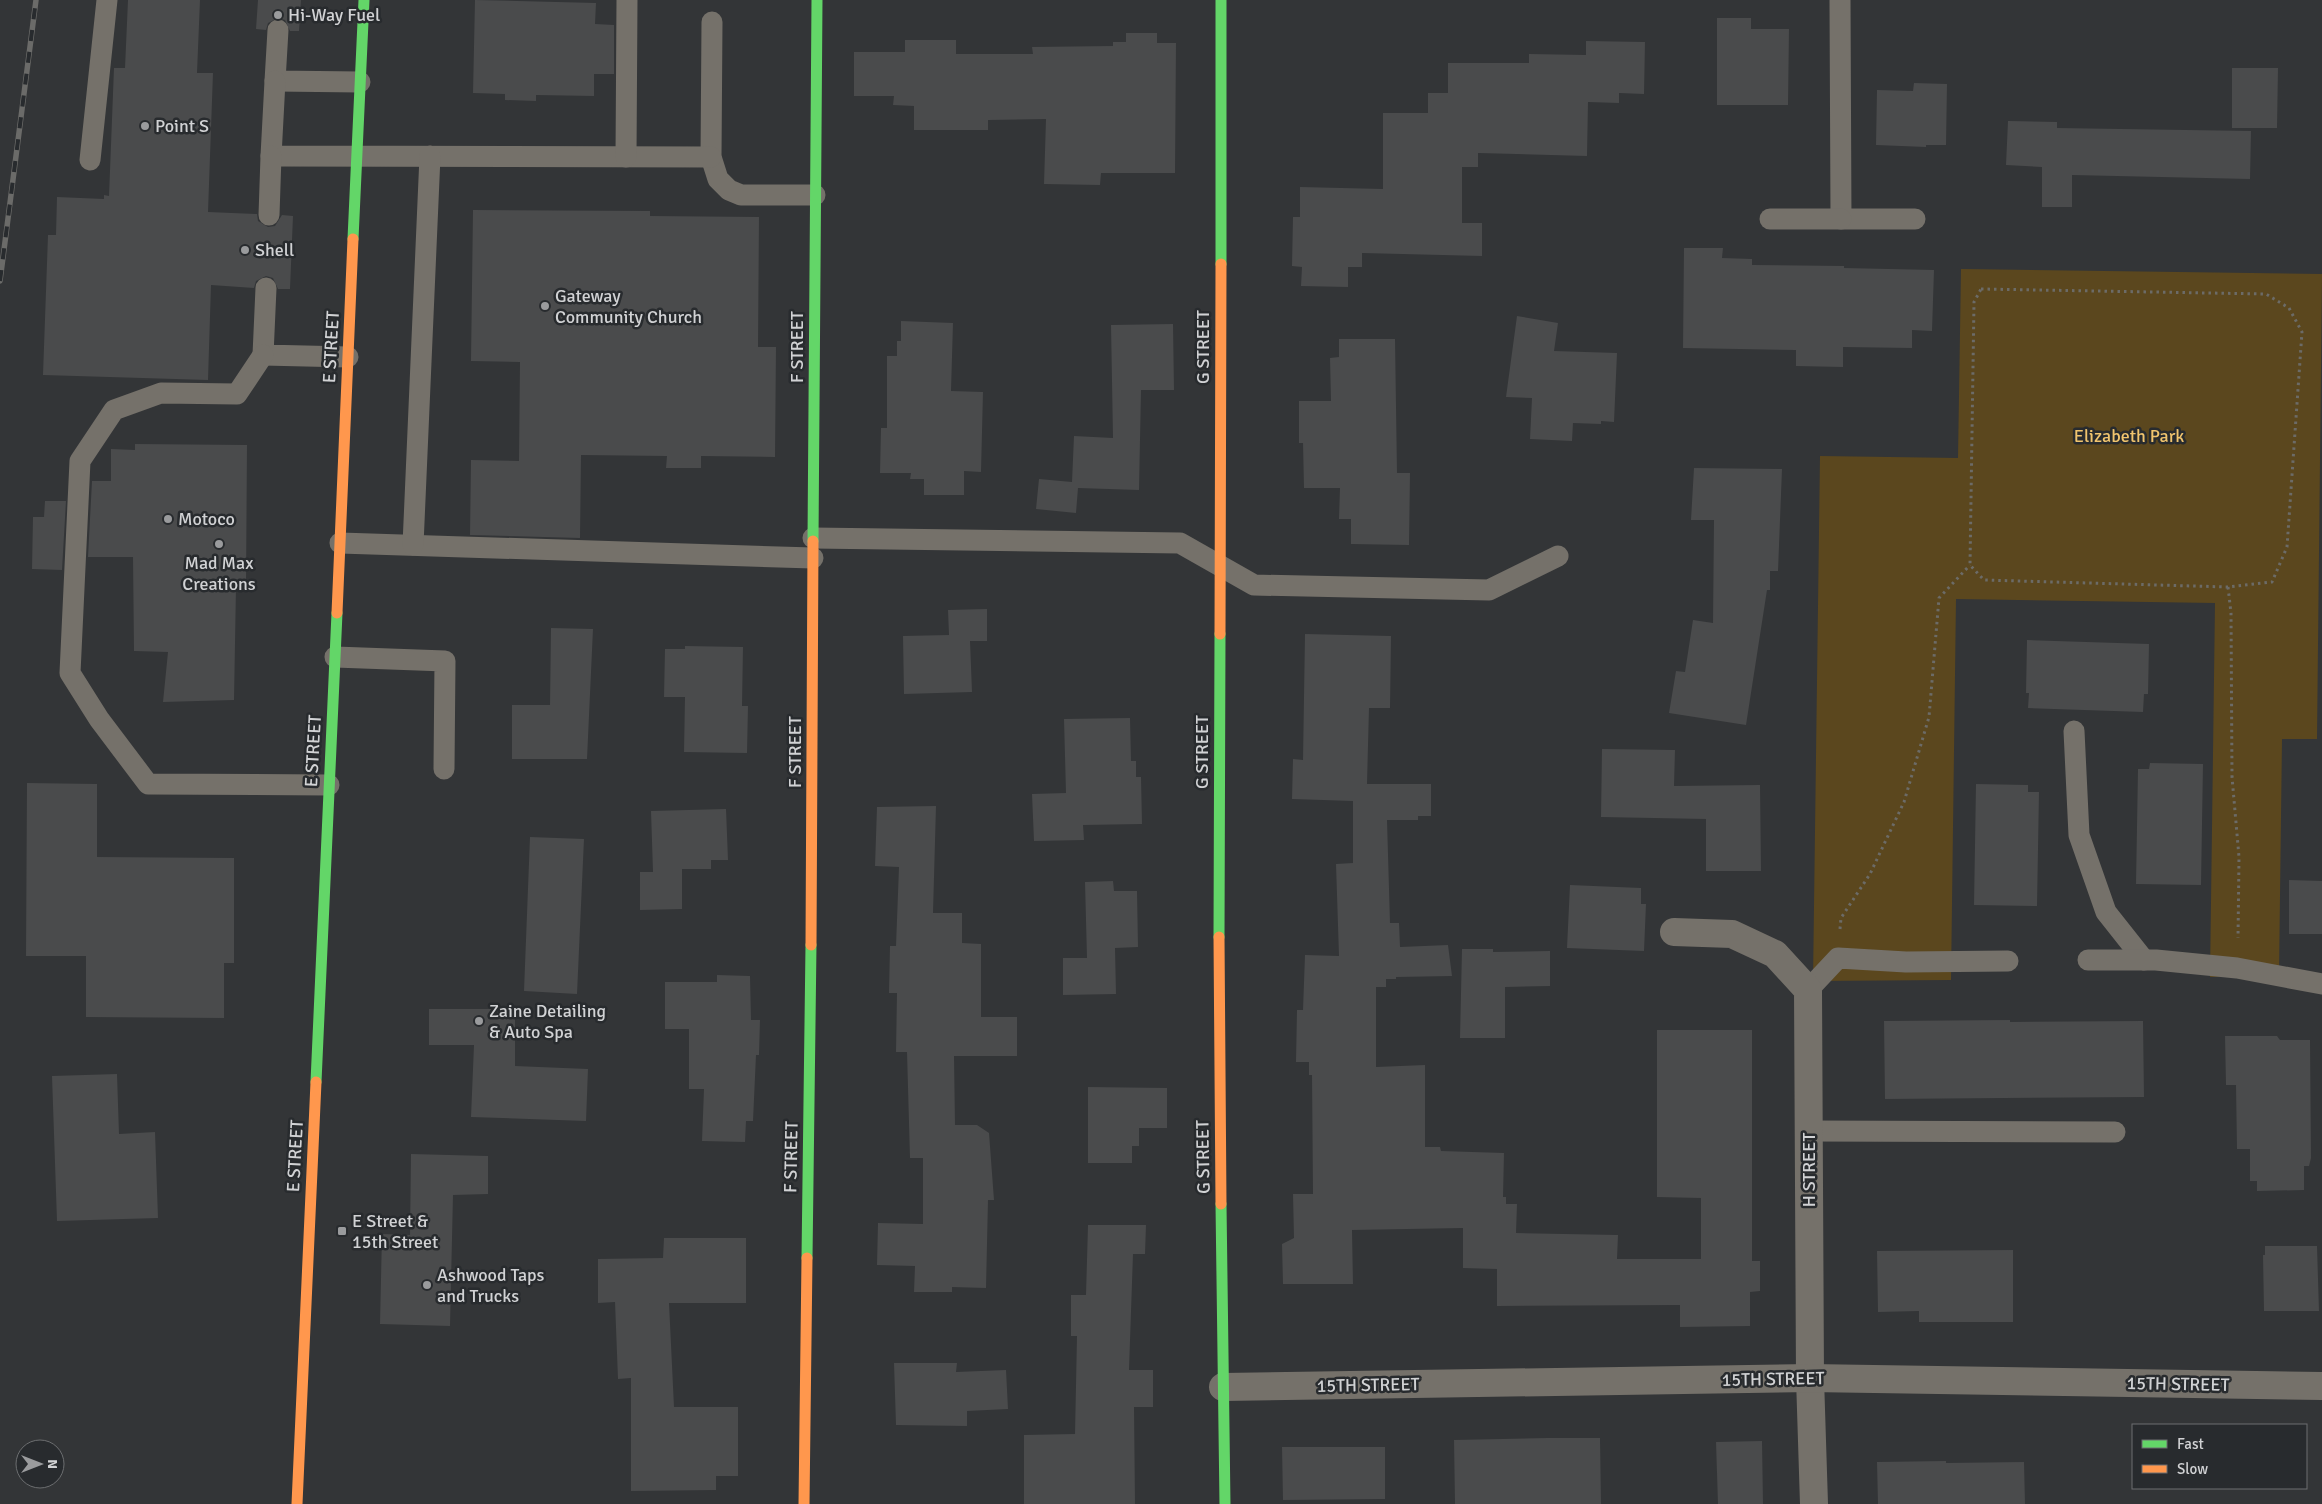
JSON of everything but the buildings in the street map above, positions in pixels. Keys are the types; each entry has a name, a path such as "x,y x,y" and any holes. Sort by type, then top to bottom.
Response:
{"street":[{"name":"E STREET","path":"297,1504 364,0"},
{"name":"F STREET","path":"804,1504 810,1036 817,0"},
{"name":"G STREET","path":"1221,0 1220,1077 1225,1504"},
{"path":"1674,932 1732,934 1775,954 1808,990"},
{"name":"H STREET","path":"1808,990 1810,1378 1814,1504"},
{"name":"15TH STREET","path":"1223,1387 1810,1378 2322,1386"}],"lane":[{"path":"90,160 107,0"},
{"path":"626,157 627,0"},
{"path":"1840,0 1841,219"},
{"path":"712,22 711,157 718,179 729,190 741,195 815,195"},
{"path":"269,215 278,30"},
{"path":"275,81 360,82"},
{"path":"271,156 711,157"},
{"path":"412,545 430,156"},
{"path":"1770,220 1915,219"},
{"path":"266,288 263,355 237,394 162,393 114,410 80,461 70,673 99,719 148,784 329,785"},
{"path":"263,355 348,356"},
{"path":"340,543 814,548 1180,543 1254,585 1489,590 1558,556"},
{"path":"335,657 445,660 444,768"},
{"path":"2074,732 2079,836 2106,912 2144,960"},
{"path":"1808,990 1838,958 1906,962 2008,961"},
{"path":"2088,960 2144,960 2237,968 2322,984"},
{"path":"1809,1131 2115,1132"}],"path":[{"path":"1838,958 1841,918 1870,874 1904,802 1929,716 1939,598 1970,565 1974,302 1981,289 2266,294 2289,308 2302,332 2287,547 2272,582 2228,586 1984,580 1970,565"},
{"path":"2228,586 2231,612 2232,777 2239,857 2237,968"}],"green space":[{"name":"Elizabeth Park","path":"1961,269 2322,274 2317,739 2282,739 2279,976 2210,977 2215,603 1956,599 1951,980 1813,981 1820,456 1958,458"}],"railway":[{"path":"0,281 36,0"}],"traffic: fast":[{"path":"353,239 364,0"},
{"path":"813,541 817,0"},
{"path":"1221,0 1221,264"},
{"path":"316,1082 337,613"},
{"path":"1219,937 1220,634"},
{"path":"807,1258 811,945"},
{"path":"1221,1204 1225,1504"}],"traffic: slow":[{"path":"337,613 353,239"},
{"path":"1220,634 1221,264"},
{"path":"811,945 813,541"},
{"path":"1219,937 1221,1204"},
{"path":"297,1504 316,1082"},
{"path":"804,1504 807,1258"}],"place":[{"name":"Hi-Way Fuel","path":"278,15"},
{"name":"Point S","path":"145,126"},
{"name":"Shell","path":"245,250"},
{"name":"Gateway Community Church","path":"545,306"},
{"name":"Motoco","path":"168,519"},
{"name":"Mad Max Creations","path":"219,544"},
{"name":"Zaine Detailing & Auto Spa","path":"479,1021"},
{"name":"E Street & 15th Street","path":"342,1231"},
{"name":"Ashwood Taps and Trucks","path":"427,1285"}]}
